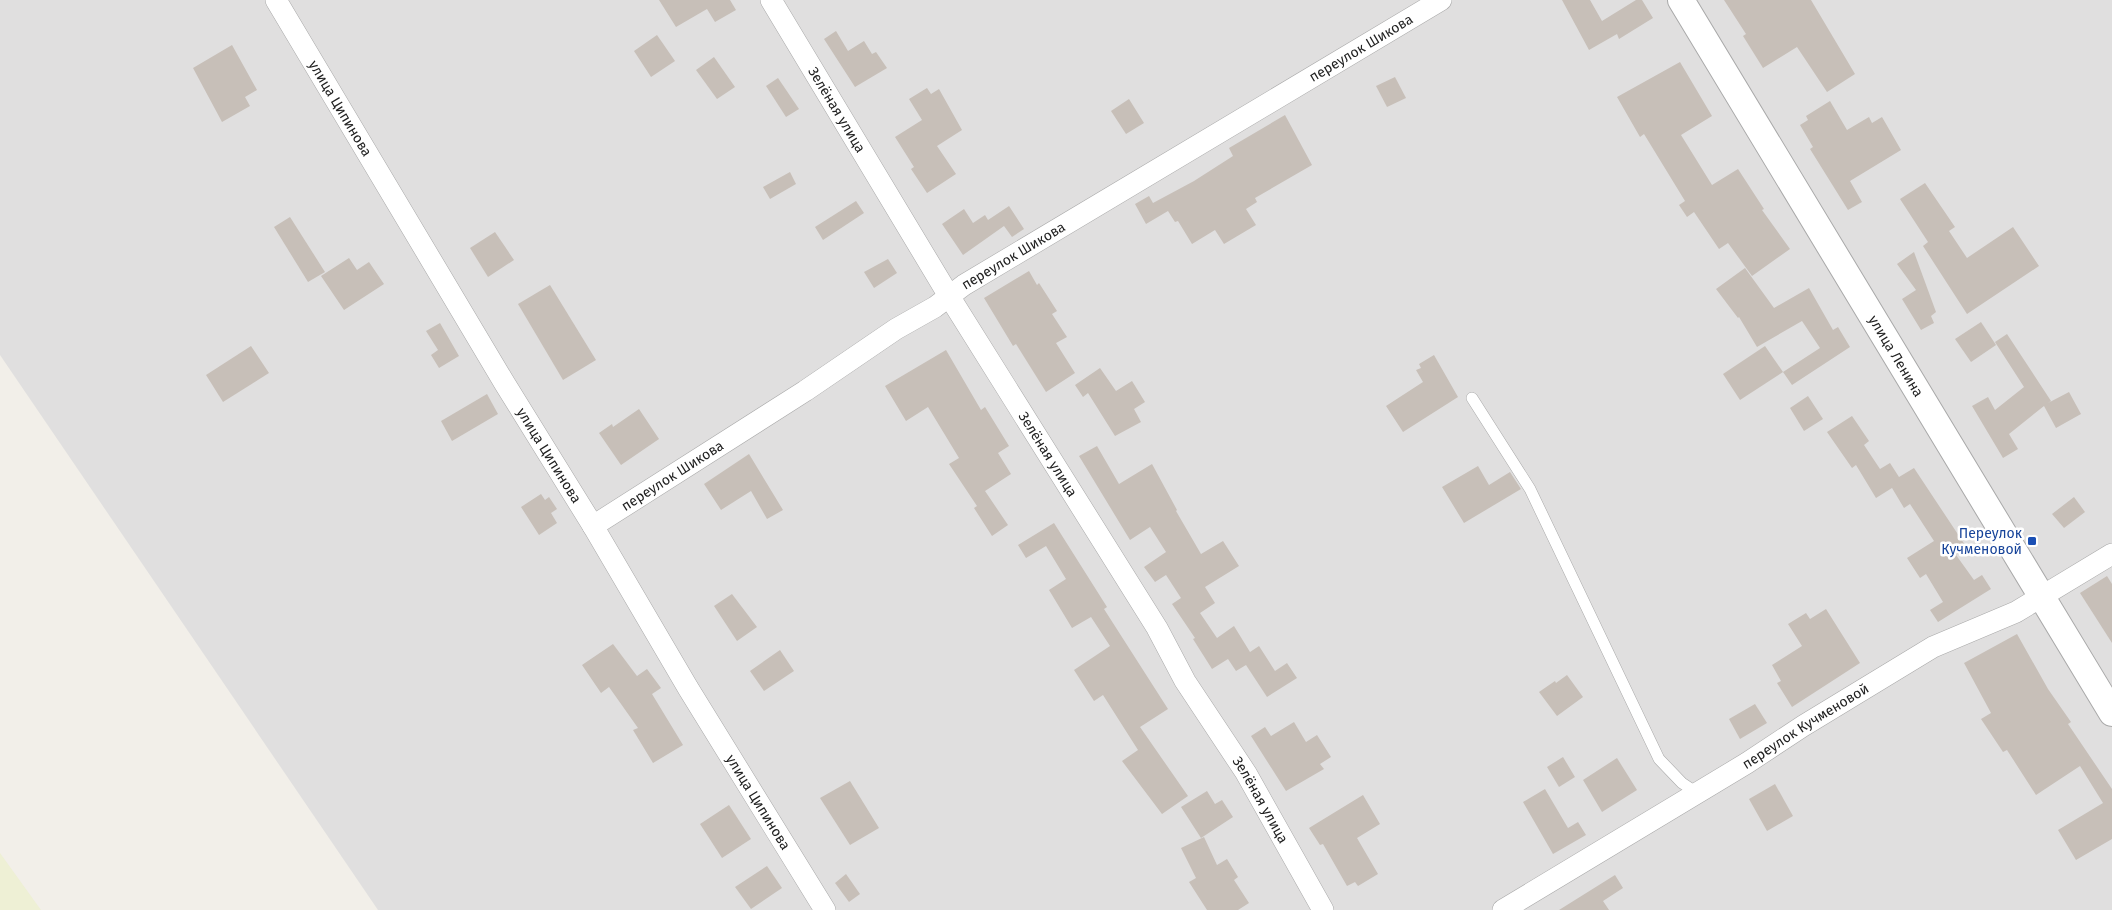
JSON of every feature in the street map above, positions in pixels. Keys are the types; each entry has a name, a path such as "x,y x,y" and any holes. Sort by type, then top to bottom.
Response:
{"street":[{"name":"улица Ципинова","path":"276,0 505,384 593,526 688,688 825,910"},
{"name":"Зелёная улица","path":"771,0 950,296 1157,628 1186,681 1246,773 1323,910"},
{"name":"переулок Шикова","path":"593,526 950,296 964,285 1441,0"},
{"name":"улица Ленина","path":"1681,0 2112,713"},
{"name":"переулок Кучменовой","path":"1503,910 1933,647 2002,618 2042,597 2112,554"}],"lane":[{"path":"1472,398 1530,489 1659,759 1670,772 1697,793"}],"shaded area":[{"path":"0,0 2112,0 2112,910 378,910 0,355"}],"green space":[{"path":"0,853 41,910 0,910"}],"building":[{"path":"659,0 730,0 736,10 715,22 707,9 676,27"},
{"path":"1562,0 1590,0 1602,21 1636,0 1642,0 1653,18 1619,39 1617,34 1589,50"},
{"path":"1724,0 1811,0 1855,74 1827,92 1797,47 1763,68 1743,36 1746,34"},
{"path":"836,31 848,51 864,41 872,54 876,52 887,68 855,87 824,39"},
{"path":"657,35 675,61 651,77 634,51"},
{"path":"232,45 257,90 245,97 250,106 222,122 193,68"},
{"path":"714,57 735,87 717,99 696,70"},
{"path":"1680,62 1712,116 1681,135 1712,185 1738,169 1764,209 1762,210 1790,249 1752,276 1728,243 1719,249 1694,212 1687,217 1679,205 1685,201 1644,134 1640,137 1617,97"},
{"path":"1395,77 1406,98 1387,107 1376,86"},
{"path":"778,78 799,109 786,117 766,86"},
{"path":"927,88 931,94 939,89 962,130 937,146 956,174 927,193 911,169 914,167 895,137 922,120 909,99"},
{"path":"1129,99 1144,123 1126,134 1111,111"},
{"path":"1830,101 1847,130 1869,117 1872,123 1882,117 1901,150 1850,181 1862,202 1848,210 1810,149 1813,147 1800,125 1808,120 1806,116"},
{"path":"1285,115 1312,165 1255,198 1257,202 1246,209 1256,225 1224,244 1215,230 1192,244 1178,221 1175,222 1168,211 1146,224 1135,204 1149,196 1153,203 1194,181 1233,156 1229,148"},
{"path":"790,172 796,184 770,199 763,187"},
{"path":"1925,183 1955,227 1949,231 1967,258 2013,227 2039,266 1967,314 1923,246 1928,242 1900,199"},
{"path":"856,201 864,213 823,240 815,227"},
{"path":"1009,206 1024,229 1012,237 1004,226 963,255 942,224 964,209 973,223 985,215 988,220"},
{"path":"290,217 325,272 308,282 274,227"},
{"path":"495,232 514,260 488,277 470,248"},
{"path":"1914,252 1936,312 1931,316 1934,323 1921,330 1902,299 1916,290 1897,264"},
{"path":"349,258 357,270 369,262 384,284 344,310 321,276"},
{"path":"888,259 897,273 874,288 864,272"},
{"path":"1745,268 1774,308 1809,288 1833,330 1838,327 1850,347 1792,385 1783,372 1820,348 1802,321 1757,347 1739,317 1716,289"},
{"path":"1029,271 1057,311 1052,314 1067,337 1056,343 1075,373 1046,392 1016,344 1013,346 984,298"},
{"path":"550,285 596,360 563,380 518,304"},
{"path":"1981,322 1996,345 1971,362 1955,339"},
{"path":"440,323 459,356 439,368 431,355 438,350 426,331"},
{"path":"2007,334 2051,401 2048,403 2069,392 2081,414 2056,428 2044,406 2009,434 2018,449 2003,458 1972,406 1988,397 1995,410 2024,387 1995,342"},
{"path":"251,346 269,373 223,402 206,375"},
{"path":"1765,346 1783,372 1740,400 1723,374"},
{"path":"946,350 981,410 985,407 1009,446 998,453 1011,474 985,491 1008,525 992,536 974,508 977,506 949,464 959,458 928,407 906,421 885,386"},
{"path":"1434,355 1458,397 1403,432 1386,406 1423,382 1416,370 1421,368 1419,364"},
{"path":"1100,368 1116,391 1132,381 1145,402 1134,409 1141,422 1115,436 1088,393 1083,397 1075,385"},
{"path":"487,394 498,414 452,441 441,421"},
{"path":"1808,396 1823,419 1804,431 1790,408"},
{"path":"639,409 659,439 621,465 599,433 612,424 613,427"},
{"path":"1852,416 1869,441 1864,445 1880,469 1890,463 1899,477 1914,468 1967,548 1956,555 1974,580 1982,575 1991,589 1938,622 1930,610 1943,602 1926,574 1920,578 1907,558 1934,541 1910,504 1904,508 1892,488 1876,498 1856,465 1852,468 1827,432"},
{"path":"1097,446 1119,484 1152,464 1201,554 1223,541 1239,566 1205,587 1215,603 1200,613 1217,638 1234,626 1250,652 1259,646 1275,671 1287,663 1297,678 1267,697 1246,665 1236,671 1228,659 1212,669 1193,639 1195,638 1172,604 1181,598 1166,575 1155,582 1144,567 1166,552 1150,527 1130,540 1079,456"},
{"path":"749,454 783,510 767,519 751,491 721,510 704,484"},
{"path":"1478,466 1489,485 1510,472 1521,489 1464,523 1442,487"},
{"path":"541,494 545,500 549,497 557,509 551,513 557,523 539,535 521,507"},
{"path":"2074,497 2085,512 2064,528 2052,514"},
{"path":"1054,523 1107,607 1104,609 1168,709 1140,727 1188,796 1162,814 1122,761 1138,750 1103,695 1094,701 1074,670 1110,646 1091,617 1072,628 1049,590 1066,579 1046,546 1026,558 1018,545"},
{"path":"2107,576 2112,584 2112,643 2080,593"},
{"path":"732,594 757,627 737,641 714,606"},
{"path":"1826,609 1860,663 1792,707 1777,683 1781,681 1772,665 1802,646 1788,624 1806,613 1810,619"},
{"path":"2017,634 2048,689 2071,722 2068,724 2112,789 2112,839 2076,860 2058,830 2103,803 2080,766 2036,795 2007,750 2003,752 1981,719 1991,713 1964,663"},
{"path":"613,644 637,676 647,669 661,688 652,694 683,745 653,763 633,730 638,728 609,687 601,693 582,665"},
{"path":"780,650 794,671 764,691 750,671"},
{"path":"1567,675 1583,697 1557,716 1539,692"},
{"path":"1755,704 1767,723 1740,739 1729,719"},
{"path":"1294,722 1306,742 1317,735 1331,757 1320,764 1324,769 1286,791 1251,736 1265,727 1271,736"},
{"path":"1563,757 1575,777 1559,787 1547,767"},
{"path":"1617,758 1637,790 1602,812 1583,780"},
{"path":"850,781 879,828 850,845 820,798"},
{"path":"1775,784 1793,816 1767,831 1749,799"},
{"path":"1545,789 1568,828 1578,822 1586,835 1553,854 1523,802"},
{"path":"1207,791 1215,804 1222,800 1233,817 1201,838 1181,807"},
{"path":"1363,795 1380,824 1357,838 1378,874 1358,886 1355,882 1347,886 1323,844 1320,845 1309,828"},
{"path":"729,805 751,839 722,858 700,824"},
{"path":"1204,837 1217,865 1227,859 1238,877 1234,880 1249,903 1238,910 1207,910 1189,882 1196,878 1181,848"},
{"path":"767,866 782,888 751,909 735,887"},
{"path":"846,874 860,894 849,902 835,883"},
{"path":"1615,875 1623,888 1603,901 1609,910 1559,910"}],"place":[{"name":"Переулок Кучменовой","path":"2032,541"}]}
